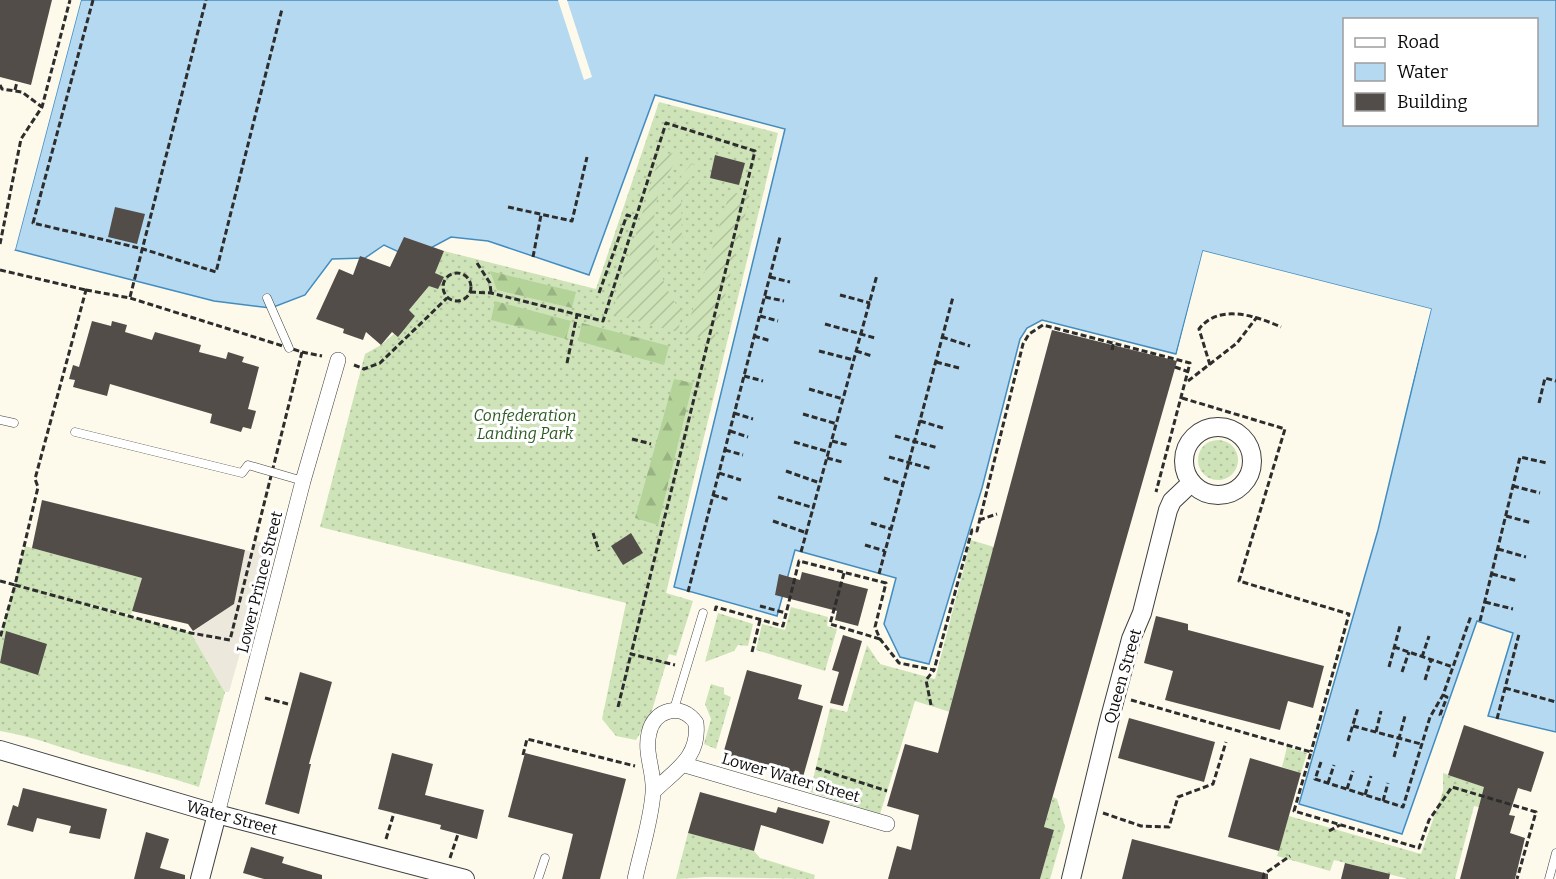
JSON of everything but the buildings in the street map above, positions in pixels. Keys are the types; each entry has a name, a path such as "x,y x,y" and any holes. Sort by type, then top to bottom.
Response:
{"street":[{"name":"Lower Prince Street","path":"217,814 303,481 338,360"},
{"name":"Queen Street","path":"1071,879 1112,706 1131,639 1142,613 1168,510 1172,501 1191,483"},
{"path":"635,879 653,792 647,749 652,724 664,712 674,709 685,712 696,723 696,745 685,765 653,792"},
{"name":"Water Street","path":"0,750 217,814 465,879"},
{"name":"Lower Water Street","path":"685,765 887,824"},
{"path":"200,879 217,814"}],"lane":[{"path":"267,298 289,348"},
{"path":"0,420 14,423"},
{"path":"75,432 242,473 248,465 303,481"},
{"path":"674,709 688,669 703,612"},
{"path":"1549,879 1556,853"},
{"path":"538,879 545,858"}],"path":[{"path":"0,244 21,140 42,107 70,0"},
{"path":"93,0 33,223 143,249 216,272 282,9"},
{"path":"130,298 206,0"},
{"path":"15,90 17,82"},
{"path":"1,89 15,90 42,107"},
{"path":"470,292 467,279 455,274 444,281 443,290 447,297 460,301 470,292 491,293 603,321 666,123 755,151 618,706"},
{"path":"508,207 572,220 587,157"},
{"path":"533,257 541,214"},
{"path":"599,293 627,215 635,218"},
{"path":"688,592 780,237"},
{"path":"477,263 490,283 491,293"},
{"path":"0,270 86,290"},
{"path":"801,552 878,275"},
{"path":"770,277 790,282"},
{"path":"840,295 870,303"},
{"path":"364,369 380,363 447,297"},
{"path":"765,297 784,302"},
{"path":"879,574 953,297"},
{"path":"567,363 577,315"},
{"path":"1210,365 1199,329 1205,321 1221,315 1257,317 1281,327"},
{"path":"759,316 778,321"},
{"path":"1186,382 1237,344 1257,317"},
{"path":"825,324 875,338"},
{"path":"931,705 926,680 934,670 972,530 977,531 1023,344 1029,334 1043,325 1114,341 1190,363"},
{"path":"754,336 771,341"},
{"path":"942,337 970,346"},
{"path":"1112,350 1114,341"},
{"path":"819,351 854,360"},
{"path":"856,351 872,356"},
{"path":"936,362 959,368"},
{"path":"1175,367 1189,372"},
{"path":"744,376 763,381"},
{"path":"1539,403 1545,378 1556,381"},
{"path":"809,389 843,399"},
{"path":"1182,398 1285,429 1239,581 1349,614 1294,811 1419,848 1429,820 1452,787 1536,812 1517,879"},
{"path":"734,413 753,419"},
{"path":"803,414 837,424"},
{"path":"920,421 943,428"},
{"path":"730,431 748,437"},
{"path":"895,436 939,448"},
{"path":"632,439 651,444"},
{"path":"832,441 848,445"},
{"path":"794,442 829,452"},
{"path":"725,450 743,455"},
{"path":"889,457 932,469"},
{"path":"1480,621 1520,457 1547,463"},
{"path":"827,458 842,462"},
{"path":"786,471 820,483"},
{"path":"719,472 741,480"},
{"path":"884,478 903,484"},
{"path":"1513,486 1540,493"},
{"path":"713,495 730,500"},
{"path":"778,496 813,508"},
{"path":"979,520 997,514"},
{"path":"1506,516 1532,523"},
{"path":"773,521 807,533"},
{"path":"871,523 891,529"},
{"path":"593,532 599,551"},
{"path":"865,545 885,551"},
{"path":"1498,549 1526,557"},
{"path":"713,618 716,607 783,626 799,561 886,583 876,627 880,639 899,663 934,670"},
{"path":"843,573 830,624 880,639"},
{"path":"1492,574 1518,581"},
{"path":"0,580 15,585 0,638"},
{"path":"1485,602 1513,609"},
{"path":"760,606 786,613"},
{"path":"1321,762 1315,779 1403,807 1430,717 1443,695 1471,616"},
{"path":"753,652 760,620"},
{"path":"1389,667 1400,626"},
{"path":"1497,719 1519,634"},
{"path":"1422,657 1429,636"},
{"path":"1394,647 1453,667"},
{"path":"1402,672 1409,652"},
{"path":"632,654 688,669"},
{"path":"1425,680 1431,660"},
{"path":"1505,688 1556,702"},
{"path":"1443,695 1447,697 1440,716 1443,717"},
{"path":"265,698 288,704"},
{"path":"1348,741 1358,708"},
{"path":"1376,732 1381,711"},
{"path":"1394,757 1406,716"},
{"path":"1353,726 1421,744"},
{"path":"1249,733 1311,752"},
{"path":"523,755 527,739 650,770"},
{"path":"1101,813 1141,826 1169,827 1178,797 1213,784 1226,742"},
{"path":"1328,783 1334,765"},
{"path":"816,768 887,791"},
{"path":"1347,789 1353,771"},
{"path":"1365,795 1371,776"},
{"path":"1383,801 1388,783"},
{"path":"386,839 394,813"},
{"path":"1329,831 1341,825"},
{"path":"450,858 458,834"},
{"path":"1263,879 1264,874 1290,856"}],"green space":[{"name":"Confederation Landing Park","path":"659,102 778,133 666,593 693,601 676,656 669,654 650,717 636,740 616,736 602,719 626,603 320,527 365,354 381,345 415,316 409,310 429,286 444,251 596,289"},
{"path":"681,153 662,185 654,217 655,252 659,268 665,284 682,312 678,332 612,314 660,154"},
{"path":"692,163 698,169 681,191 682,245 673,245 670,240 672,198 684,172"},
{"path":"730,192 750,196 714,340 685,334"},
{"path":"490,271 576,292 572,308 497,290"},
{"path":"495,301 571,321 566,339 491,320"},
{"path":"582,323 669,346 664,365 578,341"},
{"path":"674,379 693,383 658,525 635,518"},
{"path":"1218,440 1226,441 1232,446 1237,452 1237,468 1232,474 1226,479 1218,480 1210,479 1204,474 1199,468 1198,460 1199,452 1204,446 1210,441"},
{"path":"971,540 994,547 950,712 915,701 880,814 810,792 830,708 847,712 867,645 880,664 935,679"},
{"path":"25,546 142,578 131,615 74,601 191,633 225,692 199,787 0,731 0,638"},
{"path":"791,607 828,617 827,626 837,629 825,671 756,650 762,624 785,630"},
{"path":"718,613 753,624 748,646 738,645 734,651 705,662"},
{"path":"711,684 724,688 724,694 731,697 716,749 704,744 711,719 705,704"},
{"path":"1287,747 1307,753 1301,773 1282,767"},
{"path":"1443,773 1515,797 1510,813 1474,806 1455,879 1408,879 1334,860 1330,871 1277,856 1289,816 1421,854 1443,791"},
{"path":"1053,797 1057,799 1065,827 1050,879 1040,879 1054,830 1044,827"},
{"path":"688,833 754,851 760,858 815,875 814,879 706,877 676,879"}],"shaded area":[{"path":"255,541 271,544 229,692 225,692 191,633 234,604 245,550 252,552"}],"water":[{"path":"81,0 1556,0 1556,732 1488,716 1513,633 1477,621 1402,834 1299,804 1378,530 1431,309 1203,251 1176,354 1042,320 1027,328 1020,339 982,488 929,664 900,657 884,624 896,578 795,550 777,616 674,587 785,129 655,95 589,275 488,241 451,237 412,258 384,245 365,258 332,259 305,295 271,308 214,301 15,250"}],"pier":[{"path":"78,0 81,0 15,250 12,249"},
{"path":"558,0 567,0 592,77 584,80"},
{"path":"1203,251 1431,309 1387,482 1428,311 1205,255 1181,350 1176,357"}]}
